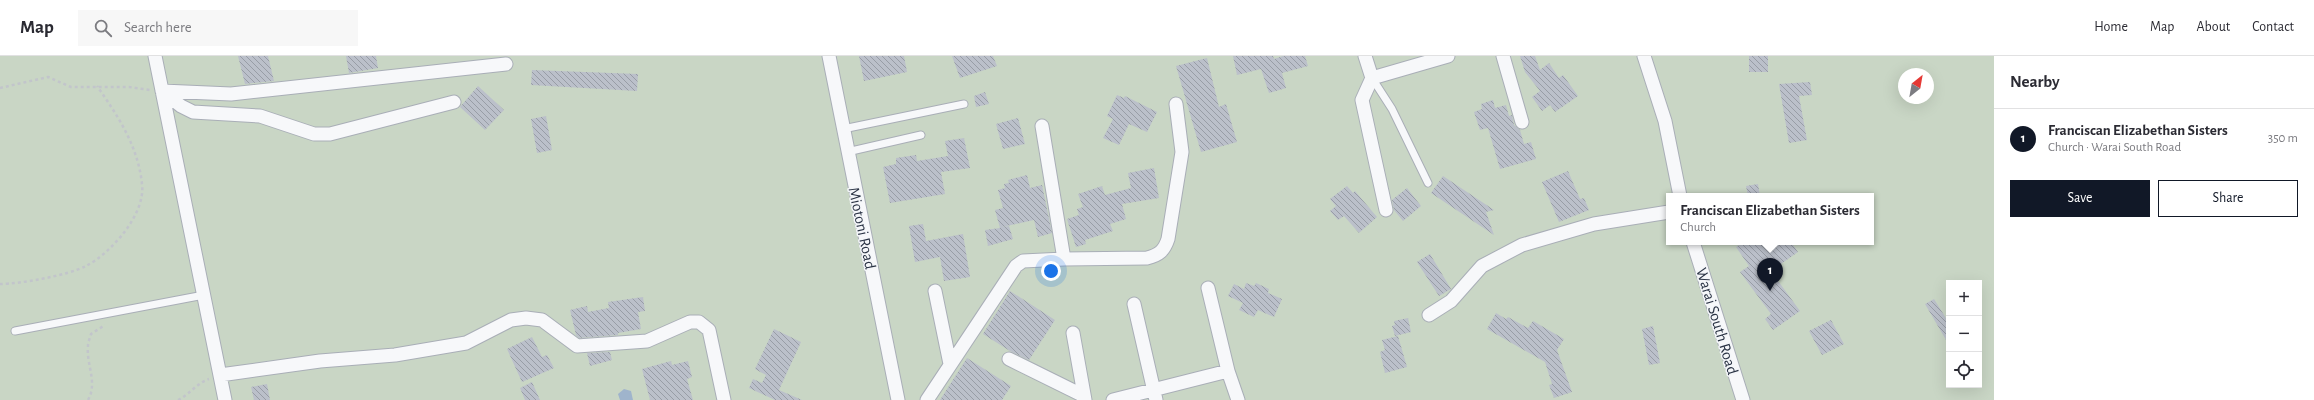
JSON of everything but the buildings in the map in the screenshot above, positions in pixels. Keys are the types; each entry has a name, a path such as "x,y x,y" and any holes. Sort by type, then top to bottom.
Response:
{"street":[{"path":"155,56 226,400"},
{"name":"Miotoni Road","path":"829,56 842,129 898,400"},
{"path":"1365,56 1372,78 1362,100 1386,210"},
{"path":"1372,78 1448,56"},
{"path":"1503,56 1522,122"},
{"path":"1644,56 1665,121 1679,193"},
{"path":"162,91 231,94 506,64"},
{"path":"162,91 181,106 193,112 260,116 314,134 330,134 454,102"},
{"path":"927,400 1016,266 1023,261 1147,258 1158,255 1164,249 1168,239 1182,152 1176,104"},
{"path":"1042,126 1064,259"},
{"path":"1429,315 1451,301 1482,266 1522,245 1594,224 1666,212"},
{"name":"Warai South Road","path":"1694,245 1743,400"},
{"path":"1208,288 1228,371 1238,400"},
{"path":"935,291 950,364"},
{"path":"1134,304 1155,395"},
{"path":"220,376 320,361 396,355 466,343 511,320 526,318 542,320 577,346 647,341 690,322 699,322 709,330 724,400"},
{"path":"1073,332 1085,398"},
{"path":"1009,359 1085,398"},
{"path":"1113,400 1155,395 1228,371"}],"lane":[{"path":"1372,78 1389,104 1428,183"},
{"path":"842,129 964,104"},
{"path":"847,152 921,135"},
{"path":"15,331 204,295"}],"path":[{"path":"0,88 48,77 71,87 97,86 162,91"},
{"path":"0,284 54,276 86,266 116,243 141,205 142,186 138,164 129,136 97,86"},
{"path":"88,400 91,396 92,382 87,346 91,334 105,324"},
{"path":"178,400 190,395 201,382 220,376"}],"green space":[{"path":"0,56 1994,56 1994,400 0,400"}],"water":[{"path":"624,389 631,391 633,400 620,400 618,394"}],"place":[{"name":"Franciscan Elizabethan Sisters","path":"1770,291"}]}
